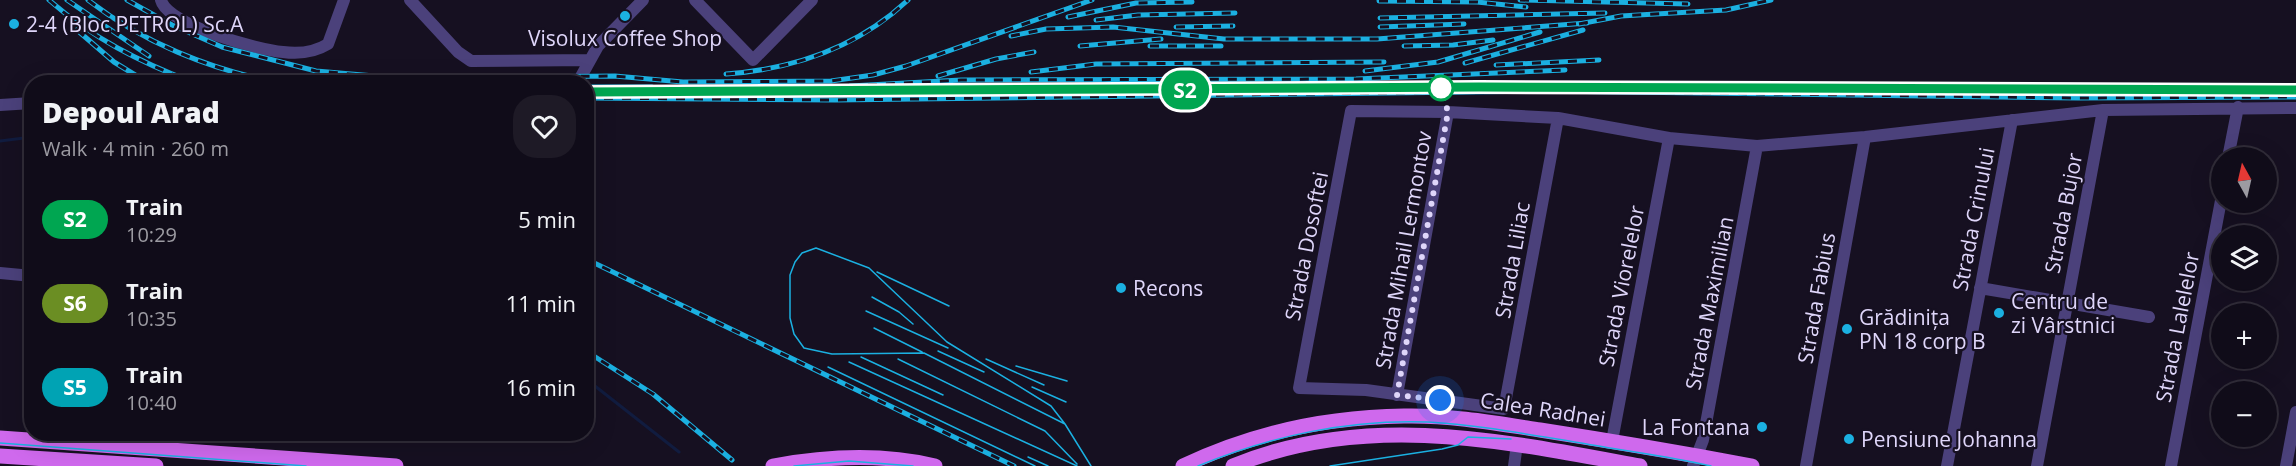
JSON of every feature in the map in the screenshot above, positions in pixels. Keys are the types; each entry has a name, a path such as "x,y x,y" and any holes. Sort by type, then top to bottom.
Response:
{"main road":[{"name":"Calea Radnei","path":"1190,463 1255,438 1333,422 1406,416 1466,419 1612,441 1694,460 1752,466"},
{"name":"Calea Radnei","path":"1233,466 1258,457 1331,440 1396,433 1448,435 1517,444 1611,463 1640,466"},
{"path":"0,438 24,438"},
{"path":"160,441 396,466"},
{"path":"0,456 156,466"},
{"path":"772,466 843,457 882,458 935,466"}],"street":[{"path":"161,0 166,10 187,22 260,48 299,53 323,47 331,40 344,0"},
{"path":"410,0 458,52 471,61 590,60"},
{"path":"582,75 598,46 644,0"},
{"path":"695,0 753,60 812,0"},
{"path":"0,105 24,104"},
{"path":"2230,147 2238,107"},
{"path":"1448,112 1558,118 1669,138 1757,146 1865,137 2103,110 2296,108"},
{"name":"Strada Bujor","path":"2037,466 2103,110"},
{"name":"Strada Dosoftei","path":"1397,395 1336,388 1299,388 1352,111 1448,112"},
{"name":"Strada Mihail Lermontov","path":"1397,395 1448,112"},
{"name":"Strada Liliac","path":"1397,395 1504,409 1558,118"},
{"name":"Strada Crinului","path":"1947,466 2012,120"},
{"name":"Strada Fabius","path":"1806,466 1865,137"},
{"name":"Strada Viorelelor","path":"1612,441 1669,138"},
{"name":"Strada Maximilian","path":"1694,460 1703,440 1757,146"},
{"name":"Strada Lalelelor","path":"2171,466 2219,213"},
{"path":"0,273 24,275"},
{"path":"1980,288 2149,317"},
{"path":"2286,466 2296,412"},
{"path":"1514,466 1517,444"}],"waterway":[{"path":"0,141 24,138"},
{"path":"594,385 679,452"}],"tram line":[{"path":"1065,424 924,353 832,354 804,348 794,334 790,318 790,275 795,262 802,253 816,248 869,268 947,342 1051,406 1065,424 1091,466"},
{"path":"877,272 949,306"},
{"path":"872,297 899,312 913,324"},
{"path":"866,311 948,348"},
{"path":"874,328 922,352"},
{"path":"938,351 984,372"},
{"path":"861,357 943,395"},
{"path":"898,359 1045,431 1077,464"},
{"path":"986,359 1044,385"},
{"path":"849,362 1077,466"},
{"path":"1016,366 1067,381"},
{"path":"828,367 1035,466"},
{"path":"1032,387 1066,402"},
{"path":"1198,466 1225,455 1282,438 1369,423 1399,422 1447,423 1486,428 1711,466"},
{"path":"1330,466 1442,449 1458,445 1468,437 1511,439"},
{"path":"0,443 306,466"},
{"path":"1028,457 1048,466"},
{"path":"794,466 849,461 913,466"}],"railway":[{"path":"49,0 65,14 117,48 175,75"},
{"path":"67,0 149,56"},
{"path":"88,0 153,41 201,61 246,75"},
{"path":"127,0 172,25 222,47 316,71 363,75"},
{"path":"726,74 776,67 823,53 868,31 908,0"},
{"path":"594,76 683,82 831,81 873,75 906,66 1092,0"},
{"path":"1520,0 1688,4"},
{"path":"1579,24 1621,16 1726,10 1771,0"},
{"path":"1379,1 1477,2 1526,7"},
{"path":"1068,17 1136,3 1192,2"},
{"path":"1096,20 1138,15 1235,13"},
{"path":"1380,18 1605,13"},
{"path":"1011,36 1046,29 1113,27 1224,39 1377,39 1587,23"},
{"path":"1380,27 1464,24"},
{"path":"1176,27 1233,26"},
{"path":"77,30 114,62 135,75"},
{"path":"1465,63 1583,30"},
{"path":"1365,71 1438,62 1540,32"},
{"path":"1080,46 1161,39"},
{"path":"1404,46 1453,45 1493,40"},
{"path":"1150,46 1221,46"},
{"path":"938,76 996,59 1034,52"},
{"path":"1496,65 1599,60"},
{"path":"1031,72 1096,64 1384,62"},
{"path":"850,86 961,80 1356,79 1565,70"},
{"path":"594,87 652,87"},
{"path":"594,98 835,100 1546,91 2078,98 2296,97"},
{"path":"594,263 1014,466"},
{"path":"594,356 653,394 732,460"}],"train":[{"name":"S2","path":"594,92 957,92 1479,87 1939,91 2296,90"}],"place":[{"name":"Visolux Coffee Shop","path":"625,16"},
{"name":"2-4 (Bloc PETROL) Sc.A","path":"14,24"},
{"name":"Recons","path":"1121,288"},
{"name":"Centru de zi Vârstnici","path":"1999,313"},
{"name":"Grădinița PN 18 corp B","path":"1847,329"},
{"name":"La Fontana","path":"1762,427"},
{"name":"Pensiune Johanna","path":"1849,439"}],"route":[{"path":"1440,400 1397,395 1448,112 1441,88"}]}
